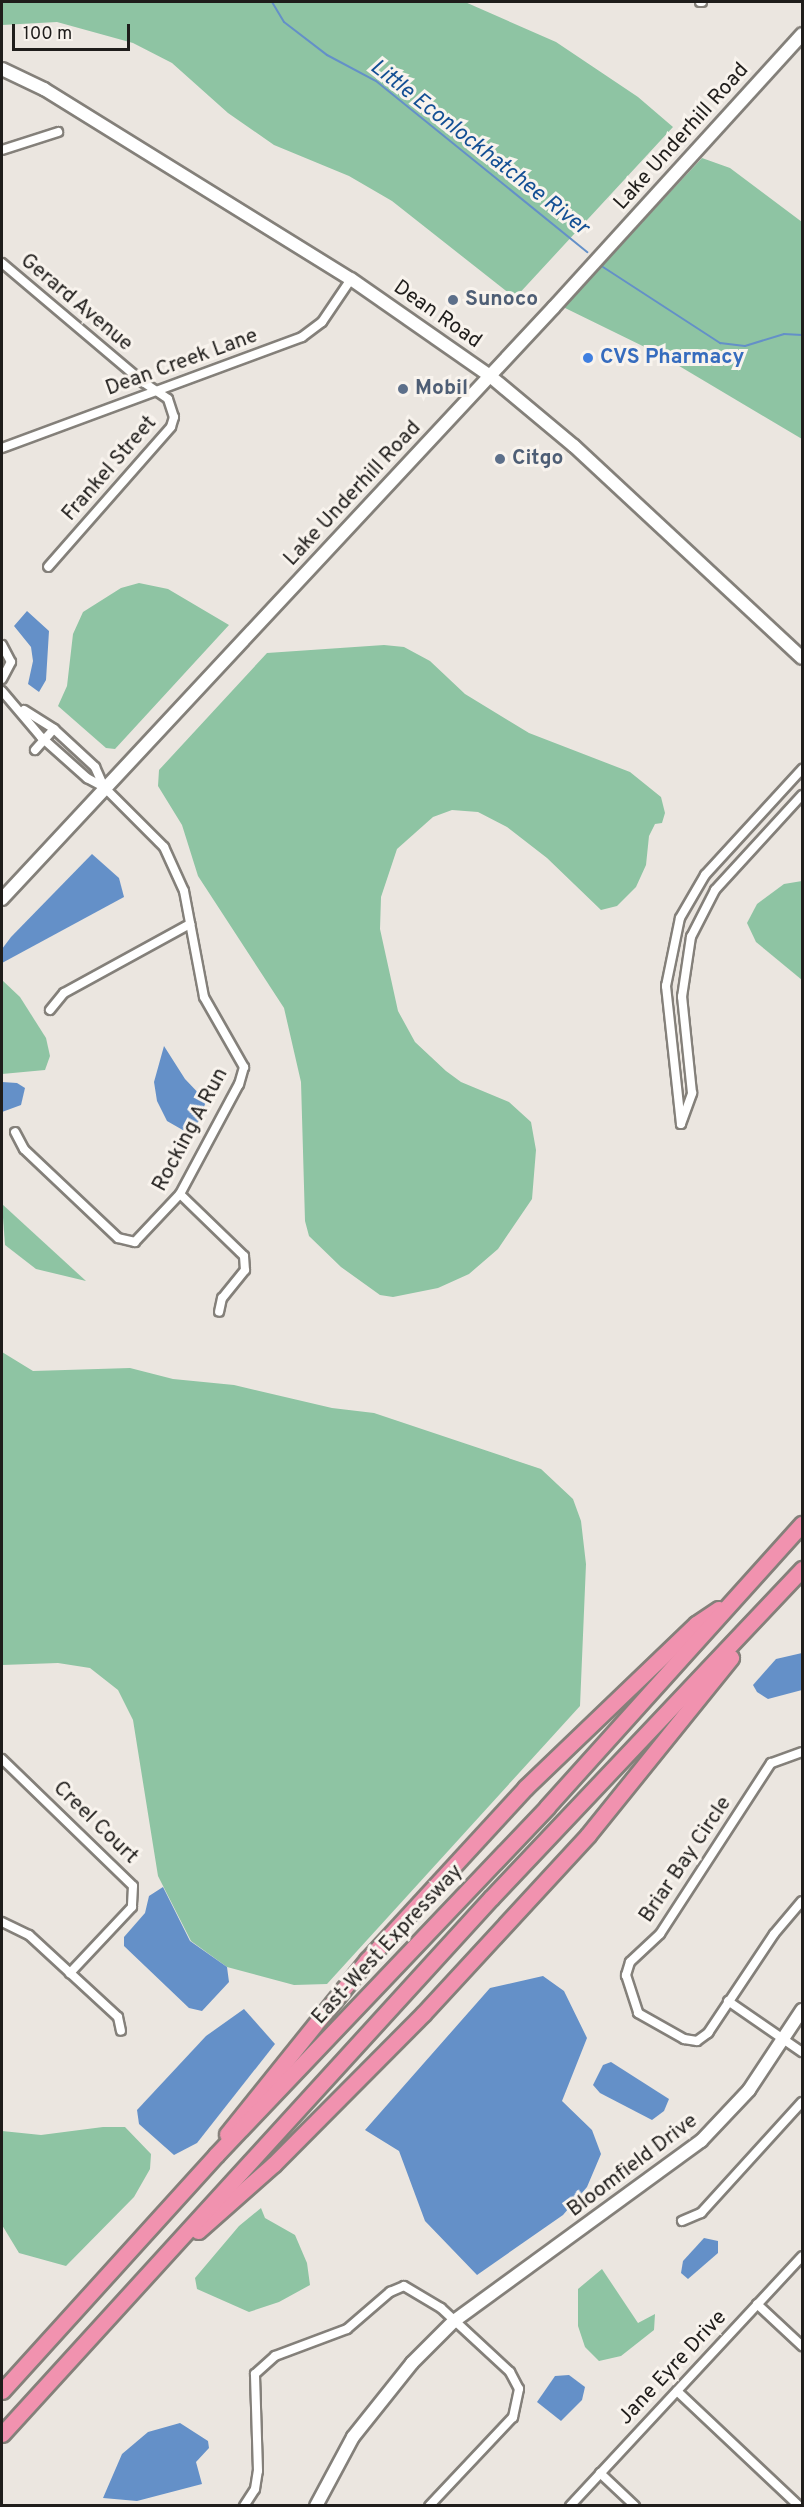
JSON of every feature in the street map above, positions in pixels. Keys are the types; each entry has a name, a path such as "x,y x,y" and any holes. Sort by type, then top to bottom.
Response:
{"highway":[{"name":"East-West Expressway","path":"2,2391 30,2357 216,2156 547,1807 802,1524"},
{"name":"East-West Expressway","path":"2,2434 491,1898 802,1569"},
{"path":"216,2156 226,2135 367,1959 518,1797 696,1624 733,1599"},
{"path":"178,2243 207,2226 274,2164 423,2014 621,1795 737,1650 752,1624"},
{"path":"2,2376 30,2357"}],"street":[{"name":"Lake Underhill Road","path":"2,899 104,787 490,376 802,34"},
{"name":"Dean Road","path":"2,69 44,89 351,279 490,376 572,444 802,658"},
{"path":"2,150 58,132"},
{"name":"Gerard Avenue","path":"2,263 157,391"},
{"name":"Dean Creek Lane","path":"2,448 308,334 322,322 351,279"},
{"name":"Frankel Street","path":"48,567 171,427 174,417 171,404 157,391"},
{"path":"2,645 11,662 2,679"},
{"name":"Rocking A Run","path":"2,690 20,708 44,739 87,778 104,787 166,851 181,882 204,997 218,1028 241,1059 244,1071 180,1194 141,1239 123,1242 24,1149 15,1132"},
{"name":"Rocking A Run","path":"20,708 54,729 98,770 104,787"},
{"path":"34,750 54,729"},
{"path":"802,769 705,875 680,918 666,986 681,1124 692,1093 682,997 691,938 715,890 802,795"},
{"path":"50,1010 63,994 190,924"},
{"path":"180,1194 244,1256 245,1270 222,1298 219,1312"},
{"name":"Briar Bay Circle","path":"802,1752 771,1763 660,1934 630,1962 627,1975 638,2013 684,2039 697,2041 708,2032 774,1934 802,1901"},
{"name":"Creel Court","path":"2,1759 133,1886 135,1900 129,1912 70,1973"},
{"path":"2,1922 29,1935 118,2017 121,2031"},
{"path":"728,2001 785,2037 802,2052"},
{"name":"Bloomfield Drive","path":"316,2505 337,2463 381,2400 454,2321 701,2141 749,2090 802,2010"},
{"path":"682,2221 700,2213 802,2102"},
{"name":"Jane Eyre Drive","path":"570,2505 802,2256"},
{"path":"244,2505 255,2489 258,2471 255,2374 265,2362 347,2329 401,2286 418,2292 454,2321 510,2372 519,2389 518,2403 513,2417 429,2505"},
{"path":"758,2304 802,2346"},
{"path":"676,2391 799,2505"},
{"path":"600,2473 635,2505"}],"green space":[{"path":"2,2 465,2 556,42 638,97 673,127 515,298 392,201 349,176 274,145 228,113 172,63 133,43 57,22 2,25"},
{"path":"702,158 730,168 802,222 802,439 659,354 563,307"},
{"path":"139,583 168,589 229,625 115,749 106,748 58,706 67,686 73,634 83,612 121,588"},
{"path":"384,645 404,647 430,661 465,694 529,733 630,772 661,797 665,813 662,823 655,824 649,836 646,865 636,887 617,906 601,910 547,858 507,827 478,812 452,810 433,817 397,849 381,897 380,929 398,1011 415,1042 446,1071 461,1082 509,1102 531,1122 536,1150 532,1199 498,1249 469,1274 438,1288 393,1297 380,1295 341,1267 309,1236 305,1221 301,1082 284,1008 198,876 182,825 158,786 159,770 267,653"},
{"path":"802,881 802,980 756,942 747,923 757,904 784,884"},
{"path":"2,980 20,997 46,1038 50,1056 45,1070 2,1074"},
{"path":"2,1204 86,1281 36,1269 5,1245"},
{"path":"2,1352 33,1371 130,1368 173,1379 234,1385 332,1408 374,1413 541,1469 573,1499 581,1521 586,1564 580,1706 327,1984 294,1985 227,1967 191,1941 158,1876 133,1720 118,1690 90,1668 58,1663 2,1665"},
{"path":"103,2127 125,2127 151,2154 150,2169 134,2197 66,2266 19,2253 2,2225 2,2131 41,2135"},
{"path":"261,2208 265,2218 295,2235 307,2263 310,2285 279,2302 249,2312 197,2289 195,2278 239,2226"},
{"path":"602,2269 638,2323 655,2314 654,2330 621,2356 599,2361 585,2347 578,2326 578,2289"}],"water":[{"path":"27,611 49,631 46,680 39,692 28,684 33,661 31,647 14,626"},
{"path":"92,854 119,878 124,897 2,963 2,949 11,937"},
{"path":"164,1046 185,1079 206,1101 200,1120 188,1133 167,1121 157,1101 154,1082"},
{"path":"2,1082 17,1083 25,1088 21,1105 2,1112"},
{"path":"802,1653 802,1690 768,1699 757,1692 753,1685 776,1659"},
{"path":"163,1887 190,1941 227,1967 229,1982 202,2011 189,2008 124,1946 124,1937 145,1913 149,1896"},
{"path":"543,1976 564,1991 587,2038 562,2101 592,2130 601,2154 587,2187 563,2215 477,2275 425,2221 399,2151 365,2130 490,1988"},
{"path":"244,2009 275,2044 197,2143 174,2155 139,2124 137,2110 206,2036"},
{"path":"611,2062 669,2099 664,2111 652,2120 600,2093 593,2085 603,2065"},
{"path":"704,2238 718,2241 718,2253 688,2279 681,2273 683,2261"},
{"path":"569,2375 585,2387 582,2400 561,2421 537,2402 555,2376"},
{"path":"180,2423 208,2441 209,2448 196,2462 202,2484 137,2501 103,2498 122,2454 148,2432"}],"waterway":[{"name":"Little Econlockhatchee River","path":"272,2 284,22 327,55 376,81 587,252"},
{"name":"Little Econlockhatchee River","path":"603,267 720,343 745,346 784,334 802,335"}],"place":[{"name":"Sunoco","path":"453,300"},
{"name":"CVS Pharmacy","path":"588,358"},
{"name":"Mobil","path":"403,389"},
{"name":"Citgo","path":"500,459"}]}
